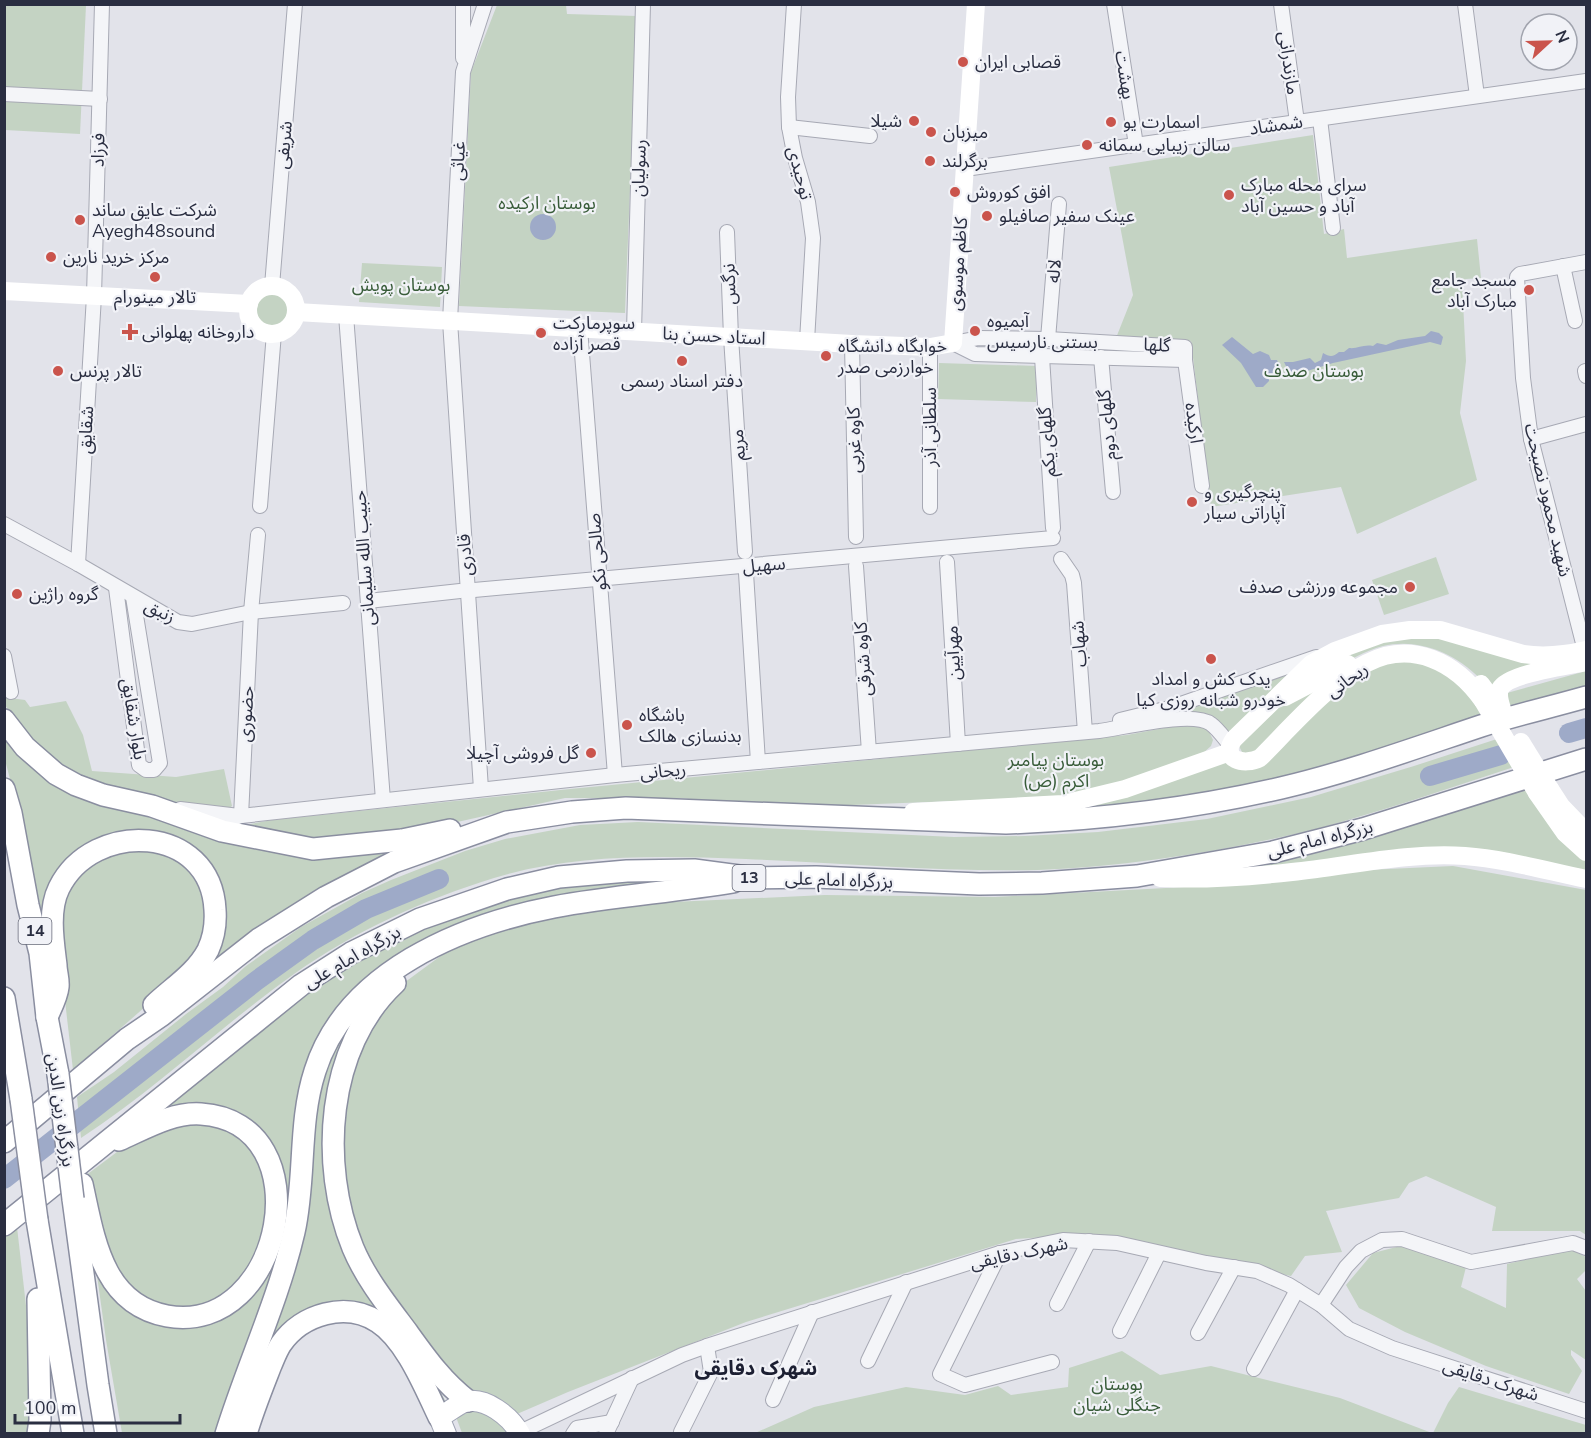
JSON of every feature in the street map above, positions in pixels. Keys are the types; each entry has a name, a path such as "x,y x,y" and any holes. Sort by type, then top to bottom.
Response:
{"highway":[{"path":"4,720 25,747 56,774 76,785 103,795 152,806 222,831 313,849 394,842 447,830 572,812 626,808 1006,823 1067,821 1154,812 1282,788 1484,725 1587,697"},
{"name":"بزرگراه امام علی","path":"6,1225 301,986 351,953 420,919 507,889 559,877 627,871 694,870 754,879 816,877 979,885 1137,876 1273,852 1363,829 1587,759"},
{"name":"بزرگراه زین الدین","path":"4,789 40,953 65,1137 77,1192 98,1385 106,1434"},
{"path":"4,1142 127,1039 162,1015 259,939 326,897 394,862 507,822"},
{"path":"47,1017 58,987 53,945 55,905 59,889 75,866 95,851 118,843 136,840 169,845 184,852 198,863 208,877 215,902 216,920 213,936 208,948 192,971 155,1004 127,1039"},
{"path":"225,1434 271,1309 294,1230 300,1197 305,1109 315,1069 332,1033 368,991 402,964 432,948 468,931 512,917 555,907 754,879"},
{"path":"432,948 389,988 372,1008 357,1035 343,1073 335,1113 332,1146 335,1182 342,1216 353,1249 378,1292 435,1370 452,1389 451,1416"},
{"name":"بزرگراه زین الدین","path":"4,998 21,1099 37,1220 73,1434"},
{"path":"4,1066 21,1099"},
{"path":"77,1192 110,1279 131,1301 151,1312 187,1317 204,1315 219,1308 236,1298 248,1286 267,1251 278,1208 277,1185 268,1158 245,1131 231,1122 199,1114 171,1118 94,1152"},
{"path":"4,1133 30,1122"},
{"path":"37,1220 40,1420 38,1434"},
{"path":"246,1434 255,1403 280,1345 308,1320 329,1312 352,1311 378,1322 396,1340 451,1416"}],"main road":[{"name":"کاظم موسوی","path":"953,343 976,4"},
{"path":"272,286 287,291 295,304 296,312 290,326 274,333 261,331 254,326 250,319 249,304 258,291 272,286"},
{"path":"4,291 249,304"},
{"name":"استاد حسن بنا","path":"296,312 852,344 930,347 953,343"},
{"name":"ریحانی","path":"1544,791 1483,701 1465,679 1441,661 1412,654 1382,657 1366,663 1339,681 1260,758 1253,762 1240,762 1233,759 1230,749 1311,664 1335,651 1382,634 1424,629 1449,631 1522,654 1586,655"},
{"path":"1268,708 1364,655 1390,648 1429,649 1453,660 1476,678 1503,714 1565,833 1587,852"},
{"path":"1503,714 1498,696 1501,687 1509,681 1586,655"},
{"path":"854,817 947,809 1063,804 1125,789 1230,749"},
{"path":"1544,791 1587,832"},
{"path":"1137,876 1197,879 1292,872 1406,858 1465,856 1509,862 1587,879"},
{"path":"458,1434 451,1416 482,1403 500,1411 520,1433"}],"street":[{"name":"فرزاد","path":"94,296 102,4"},
{"name":"شریفی","path":"272,286 295,4"},
{"path":"463,4 463,72"},
{"name":"غیاثی","path":"450,321 463,72 485,4"},
{"name":"رسولیان","path":"634,331 643,4"},
{"name":"توحیدی","path":"794,4 788,97 789,127 808,202 813,238 807,341"},
{"name":"بهشت","path":"1114,4 1136,145"},
{"name":"مازندرانی","path":"1281,4 1297,122"},
{"path":"1465,4 1477,96"},
{"name":"شمشاد","path":"965,169 1587,81"},
{"path":"4,94 100,99"},
{"path":"1320,119 1333,228"},
{"path":"789,127 870,136"},
{"name":"لاله","path":"1048,339 1059,204"},
{"name":"نرگس","path":"727,232 731,337"},
{"path":"1575,321 1563,266 1587,262"},
{"name":"شهید محمود نصیحت","path":"1563,266 1518,275 1523,378 1531,439 1586,655"},
{"name":"شقایق","path":"78,564 94,296"},
{"name":"حبیب الله سلیمانی","path":"346,315 383,800"},
{"name":"قادری","path":"450,321 481,789"},
{"name":"صالحی نکو","path":"580,328 615,775"},
{"path":"260,506 274,333"},
{"name":"مریم","path":"731,337 745,552"},
{"name":"گلها","path":"979,338 1048,339 1185,347 1185,360 975,354 953,343 979,338"},
{"name":"کاوه غربی","path":"852,344 856,537"},
{"name":"سلطانی آذر","path":"930,347 930,507"},
{"name":"گلهای یکم","path":"1042,357 1053,533"},
{"name":"گلهای دوم","path":"1101,357 1113,492"},
{"name":"ارکیده","path":"1185,360 1202,486"},
{"path":"1531,439 1587,424"},
{"name":"زنبق","path":"4,524 178,622 192,624 251,612"},
{"name":"سهیل","path":"474,590 1053,533"},
{"path":"258,535 251,612 343,603"},
{"name":"شهاب","path":"1061,559 1072,575 1074,583 1085,732"},
{"name":"مهرآیین","path":"947,562 958,744"},
{"name":"کاوه شرقی","path":"856,566 869,752"},
{"path":"746,573 758,762"},
{"name":"بلوار شقایق","path":"116,588 139,765 146,770 154,770 160,763 133,597"},
{"path":"368,601 460,591"},
{"name":"حضوری","path":"241,816 251,612"},
{"name":"ریحانی","path":"1085,732 1098,724 1169,708 1335,651"},
{"path":"4,656 11,692"},
{"name":"ریحانی","path":"152,806 241,816 615,775 1085,732 1195,718 1212,724 1230,749"},
{"path":"222,831 227,821 241,816"},
{"path":"1321,1305 1346,1267 1361,1251 1382,1240 1402,1239 1471,1262 1573,1243 1587,1248"},
{"name":"شهرک دقایقی","path":"520,1433 632,1378 707,1346 1000,1253 1063,1240 1117,1243 1257,1271 1297,1290 1321,1305 1349,1329 1392,1348 1587,1411"},
{"path":"1057,1304 1089,1242"},
{"path":"1000,1253 940,1374 965,1385 1052,1362"},
{"path":"1120,1331 1159,1253"},
{"path":"1198,1333 1234,1267"},
{"path":"868,1361 906,1282"},
{"path":"1254,1369 1297,1290"},
{"path":"773,1400 812,1312"},
{"path":"681,1432 711,1372 707,1346"},
{"path":"573,1434 577,1428 609,1428 632,1378"}],"green space":[{"path":"4,5 86,5 80,134 5,130"},
{"name":"بوستان ارکیده","path":"497,5 566,5 567,14 637,16 625,313 459,306 471,72"},
{"name":"بوستان صدف","path":"1313,135 1324,234 1344,229 1347,258 1477,239 1481,278 1466,279 1462,282 1466,361 1460,413 1477,480 1357,534 1341,487 1211,507 1191,341 1116,338 1133,295 1109,167"},
{"name":"بوستان پویش","path":"362,263 442,267 440,307 359,302"},
{"path":"272,292 285,297 290,310 285,323 272,328 259,323 254,310 259,297"},
{"path":"939,363 1037,366 1036,402 938,399"},
{"name":"مجموعه ورزشی صدف","path":"1436,557 1449,594 1384,615 1372,580"},
{"path":"1426,633 1551,662 1496,696 1586,671 1586,688 1288,776 1202,795 1102,808 1037,810 1224,761 1240,768 1337,688 1377,664 1416,659 1484,683 1463,664 1451,657 1425,646 1411,644 1383,646 1331,669 1352,649"},
{"path":"1300,671 1228,735 1163,716"},
{"path":"4,672 10,698 25,700 30,707 66,701 83,735 92,771 176,777 224,769 232,806 228,809 158,801 70,773 29,740 5,705"},
{"path":"1336,674 1256,755 1243,754 1239,746 1280,706"},
{"name":"بوستان پیامبر اکرم (ص)","path":"1196,722 1207,727 1213,740 1211,746 1201,755 1079,796 852,805 757,804 678,798 565,798 381,839 334,844 229,828 272,820 570,789 1127,735"},
{"path":"4,731 29,760 271,849 448,833 156,1009 210,955 198,856 95,845 44,923 5,760"},
{"path":"1500,738 1517,766 1331,825 1238,846 1172,857 1105,866 1001,870 651,857 556,864 494,878 441,896 390,918 317,958 267,994 136,1099 81,1138 77,1097 114,1072 223,987 246,966 301,927 362,893 391,880 465,851 505,839 580,825 638,822 954,837 1098,832 1207,819 1311,797"},
{"path":"1526,787 1586,860 1586,871 1485,854 1195,875 1326,851"},
{"path":"110,849 174,851 207,887 205,942 170,985 73,1070 64,992 59,906 72,877"},
{"path":"1453,866 1586,890 1586,1235 1580,1231 1492,1231 1496,1207 1426,1176 1409,1183 1399,1198 1326,1211 1342,1252 1305,1256 1291,1276 1142,1245 1075,1235 1016,1239 746,1322 517,1414 476,1394 415,1337 365,1260 337,1165 352,1062 397,988 446,952 510,924 630,904 825,895 995,897 1203,886 1366,870"},
{"path":"728,880 452,933 327,1031 291,1223 221,1433 122,1433 95,1261 131,1308 223,1313 283,1205 239,1121 136,1128 252,1032 326,978 389,943 477,905 578,884"},
{"path":"351,1016 335,1200 446,1402 437,1406 409,1349 338,1304 250,1381 273,1323 313,1093"},
{"path":"170,1124 225,1125 253,1146 272,1189 257,1260 220,1302 166,1311 117,1281 85,1176 129,1143"},
{"path":"17,1227 32,1358 33,1433 5,1433 4,1238"},
{"path":"1420,1241 1469,1255 1461,1287 1506,1308 1507,1264 1571,1249 1586,1257 1586,1270 1577,1279 1586,1291 1586,1360 1571,1350 1571,1355 1582,1371 1569,1394 1486,1366 1405,1332 1359,1308 1346,1285 1373,1253"},
{"name":"بوستان جنگلی شیان","path":"1122,1351 1160,1375 1211,1366 1340,1398 1432,1433 755,1433 814,1407 906,1387 965,1395 998,1386 1011,1395 1068,1387 1069,1368"},
{"path":"1459,1387 1586,1425 1586,1433 1433,1433"},
{"path":"472,1411 490,1414 511,1433 462,1433 456,1417"}],"water":[{"path":"543,214 552,218 556,227 552,236 543,240 534,236 530,227 534,218"},
{"path":"1431,331 1443,337 1441,345 1430,342 1333,363 1304,372 1289,372 1284,362 1310,358 1315,363 1321,360 1323,353 1331,356 1349,348 1373,346 1377,343 1386,345 1398,340 1425,336"},
{"path":"1232,337 1253,354 1260,351 1269,355 1271,360 1277,360 1280,368 1278,374 1269,375 1269,381 1263,387 1256,387 1241,363 1222,345"}],"waterway":[{"path":"1569,733 1586,728"},
{"path":"1430,776 1501,755"},
{"path":"4,1179 256,981 313,940 366,909 439,879"}],"place":[{"name":"قصابی ایران","path":"963,62"},
{"name":"شیلا","path":"914,121"},
{"name":"اسمارت یو","path":"1111,122"},
{"name":"میزبان","path":"931,132"},
{"name":"سالن زیبایی سمانه","path":"1087,145"},
{"name":"برگرلند","path":"930,161"},
{"name":"افق کوروش","path":"955,192"},
{"name":"سرای محله مبارک آباد و حسین آباد","path":"1229,195"},
{"name":"عینک سفیر صافیلو","path":"987,216"},
{"name":"شرکت عایق ساند Ayegh48sound","path":"80,220"},
{"name":"مرکز خرید نارین","path":"51,257"},
{"name":"تالار مینورام","path":"155,277"},
{"name":"مسجد جامع مبارک آباد","path":"1529,290"},
{"name":"آبمیوه بستنی نارسیس","path":"975,331"},
{"name":"داروخانه پهلوانی","path":"130,332"},
{"name":"سوپرمارکت قصر آزاده","path":"541,333"},
{"name":"خوابگاه دانشگاه خوارزمی صدر","path":"826,356"},
{"name":"دفتر اسناد رسمی","path":"682,361"},
{"name":"تالار پرنس","path":"58,371"},
{"name":"پنچرگیری و آپاراتی سیار","path":"1192,502"},
{"name":"مجموعه ورزشی صدف","path":"1410,587"},
{"name":"گروه راژین","path":"17,594"},
{"name":"یدک کش و امداد خودرو شبانه روزی کیا","path":"1211,659"},
{"name":"باشگاه بدنسازی هالک","path":"627,725"},
{"name":"گل فروشی آچیلا","path":"591,753"}],"district":[{"name":"شهرک دقایقی","path":"756,1368"}]}
